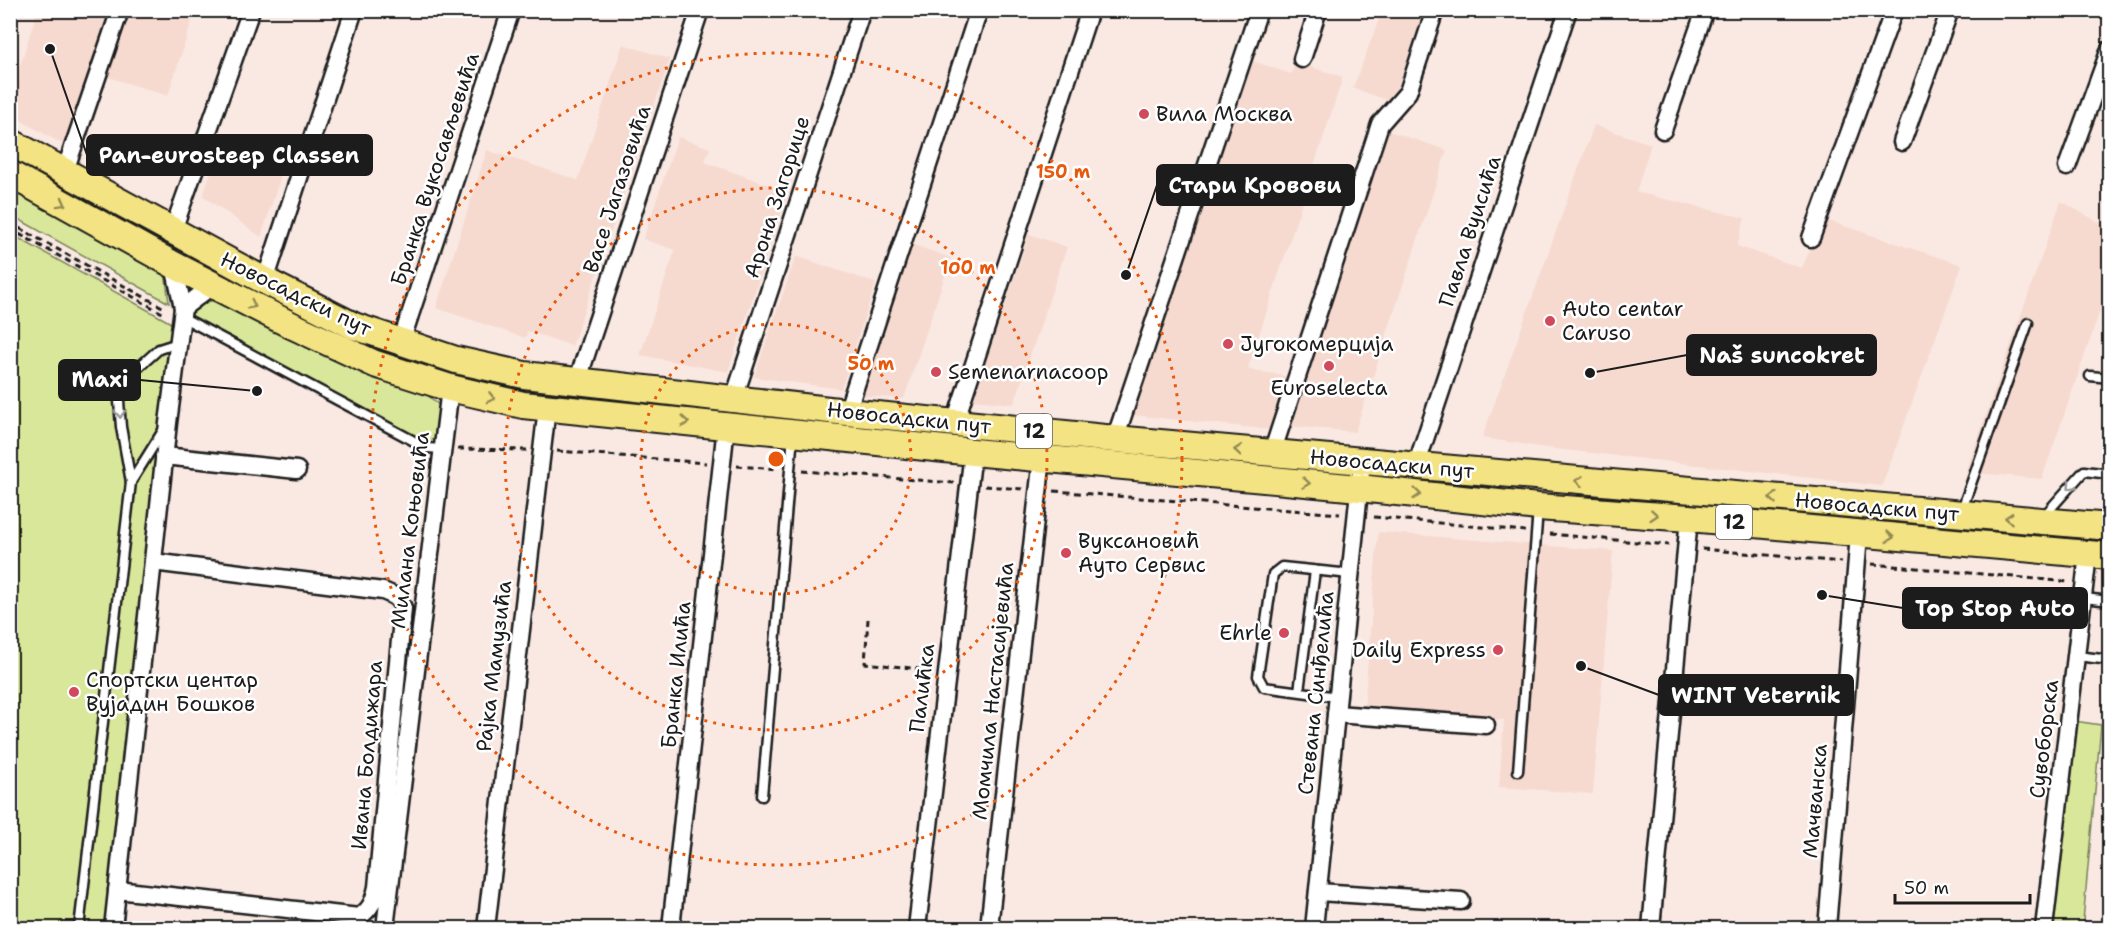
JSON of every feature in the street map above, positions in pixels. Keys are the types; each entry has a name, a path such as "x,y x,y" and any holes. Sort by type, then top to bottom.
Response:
{"main road":[{"name":"Новосадски пут","path":"10,142 265,281 354,326 456,360 524,375 846,412 1115,439 2109,527"},
{"name":"Новосадски пут","path":"10,174 174,265 291,325 375,364 450,388 514,404 973,452 1539,507 1689,518 2099,555"}],"street":[{"path":"65,171 120,10"},
{"path":"173,230 251,10"},
{"path":"265,281 354,10"},
{"name":"Бранка Вукосављевића","path":"401,342 511,10"},
{"name":"Васе Јагазовића","path":"577,382 700,10"},
{"name":"Арона Загорице","path":"734,398 862,10"},
{"path":"846,412 979,10"},
{"path":"955,422 1090,10"},
{"path":"1115,439 1258,10"},
{"path":"1302,59 1318,10"},
{"path":"1272,453 1380,124 1408,92 1435,10"},
{"name":"Павла Вуисића","path":"1416,466 1568,10"},
{"path":"1663,129 1705,10"},
{"path":"1811,238 1894,10"},
{"path":"1902,142 1950,10"},
{"path":"2067,166 2109,49"},
{"path":"113,928 164,456 182,312 174,265"},
{"path":"182,312 213,285"},
{"name":"Милана Коњовића","path":"385,928 450,388"},
{"name":"Рајка Мамузића","path":"486,928 547,408"},
{"name":"Бранка Илића","path":"671,928 726,426"},
{"name":"Палићка","path":"917,928 973,452"},
{"path":"164,456 297,470"},
{"name":"Момчила Настасијевића","path":"991,928 990,918 1042,458"},
{"name":"Стевана Синђелића","path":"1314,928 1362,462"},
{"path":"1651,928 1689,518"},
{"name":"Мачванска","path":"1827,928 1858,534"},
{"name":"Сувоборска","path":"2044,928 2084,591 2099,555"},
{"name":"Ивана Болдижара","path":"117,890 358,917 368,911 374,901 377,887 403,608 401,601 383,591 153,562"},
{"path":"1336,714 1486,725"},
{"path":"1318,891 1461,902"}],"lane":[{"path":"182,312 427,448 442,449"},
{"path":"1960,515 2028,323"},
{"path":"79,928 130,482 119,401 130,375 159,348 178,343"},
{"path":"2090,376 2109,378"},
{"path":"130,482 168,423"},
{"path":"762,796 793,433"},
{"path":"2040,520 2084,471 2109,474"},
{"path":"1518,771 1539,507"},
{"path":"1338,697 1264,687 1258,676 1273,574 1282,567 1350,576"},
{"path":"1299,692 1315,571"},
{"path":"2084,591 2109,601"},
{"path":"2077,656 2109,660"}],"path":[{"path":"10,223 182,312"},
{"path":"442,449 542,450 1357,515 1856,563 2084,591"},
{"path":"868,619 865,663 947,671"}],"shaded area":[{"path":"37,11 110,11 66,146 11,115 11,96"},
{"path":"129,11 195,11 168,96 108,77"},
{"path":"1382,11 1405,11 1423,17 1392,102 1353,88"},
{"path":"623,44 670,59 572,346 528,331 525,338 436,308 487,150 578,180"},
{"path":"1253,61 1291,74 1296,62 1343,77 1248,369 1290,377 1272,430 1132,415"},
{"path":"1594,125 1651,144 1636,192 1745,218 1737,246 1802,268 1823,219 1962,265 1882,486 1547,448 1482,438"},
{"path":"1386,130 1447,150 1355,432 1290,426 1319,343"},
{"path":"223,134 288,154 261,237 203,196"},
{"path":"678,137 710,148 705,162 788,192 728,372 640,355 675,250 643,239"},
{"path":"2061,201 2109,228 2109,285 2042,479 1966,472"},
{"path":"1029,234 1067,247 1014,404 973,400"},
{"path":"906,242 951,258 904,399 855,395"},
{"path":"796,256 876,283 841,389 754,377"},
{"path":"1378,532 1613,551 1593,794 1499,787 1504,720 1364,709"}],"green space":[{"path":"10,187 165,272 169,303 11,215"},
{"name":"Спортски центар Вујадин Бошков","path":"11,234 180,328 110,928 11,928"},
{"path":"214,300 227,304 338,361 424,392 440,406 436,439 424,441 191,315 198,305"},
{"path":"2074,721 2101,725 2083,921 2080,928 2053,928 2051,924"}],"place":[{"name":"Pan-eurosteep Classen","path":"50,49"},
{"name":"Вила Москва","path":"1144,114"},
{"name":"Стари Кровови","path":"1126,275"},
{"name":"Auto centar Caruso","path":"1550,321"},
{"name":"Југокомерција","path":"1228,344"},
{"name":"Euroselecta","path":"1329,366"},
{"name":"Semenarnacoop","path":"936,372"},
{"name":"Naš suncokret","path":"1590,373"},
{"name":"Maxi","path":"257,391"},
{"name":"Вуксановић Ауто Сервис","path":"1066,553"},
{"name":"Top Stop Auto","path":"1822,595"},
{"name":"Ehrle","path":"1284,633"},
{"name":"Daily Express","path":"1498,650"},
{"name":"WINT Veternik","path":"1581,666"},
{"name":"Спортски центар Вујадин Бошков","path":"74,692"}]}
